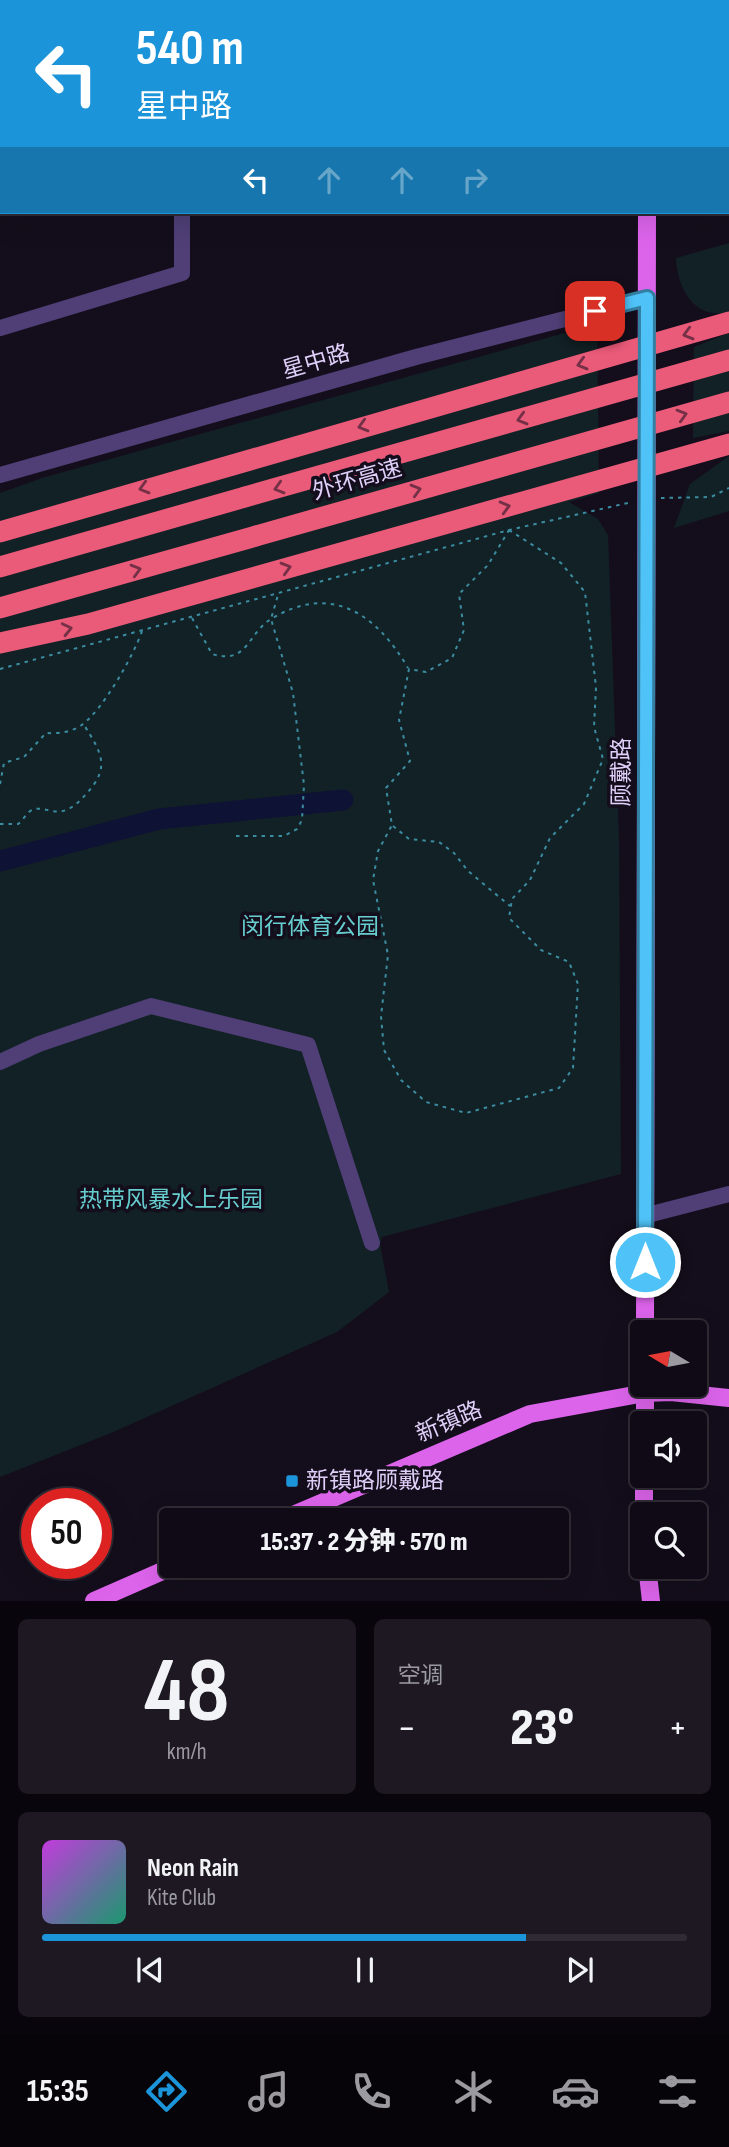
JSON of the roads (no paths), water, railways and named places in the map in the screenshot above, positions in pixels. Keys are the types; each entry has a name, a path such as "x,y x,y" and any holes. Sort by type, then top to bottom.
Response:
{"highway":[{"path":"0,532 729,322"},
{"name":"外环高速","path":"0,567 729,360"},
{"name":"外环高速","path":"0,608 729,402"},
{"path":"0,643 88,624 729,443"}],"main road":[{"name":"顾戴路","path":"645,1320 647,214"},
{"name":"新镇路","path":"309,1508 530,1414 630,1392"},
{"name":"新镇路","path":"707,1396 729,1398"},
{"path":"659,1397 670,1403 729,1410"},
{"path":"105,1599 159,1573"},
{"path":"649,1579 651,1601"}],"street":[{"path":"0,328 182,273 181,214"},
{"name":"星中路","path":"0,475 416,357 647,298"},
{"path":"0,1062 39,1044 150,1006 308,1045 372,1243"},
{"path":"645,1216 729,1195"}],"waterway":[{"path":"0,861 159,819 343,800"}],"place":[{"name":"新镇路顾戴路","path":"292,1481"}],"park label":[{"name":"闵行体育公园","path":"310,927"},
{"name":"热带风暴水上乐园","path":"171,1200"}]}
